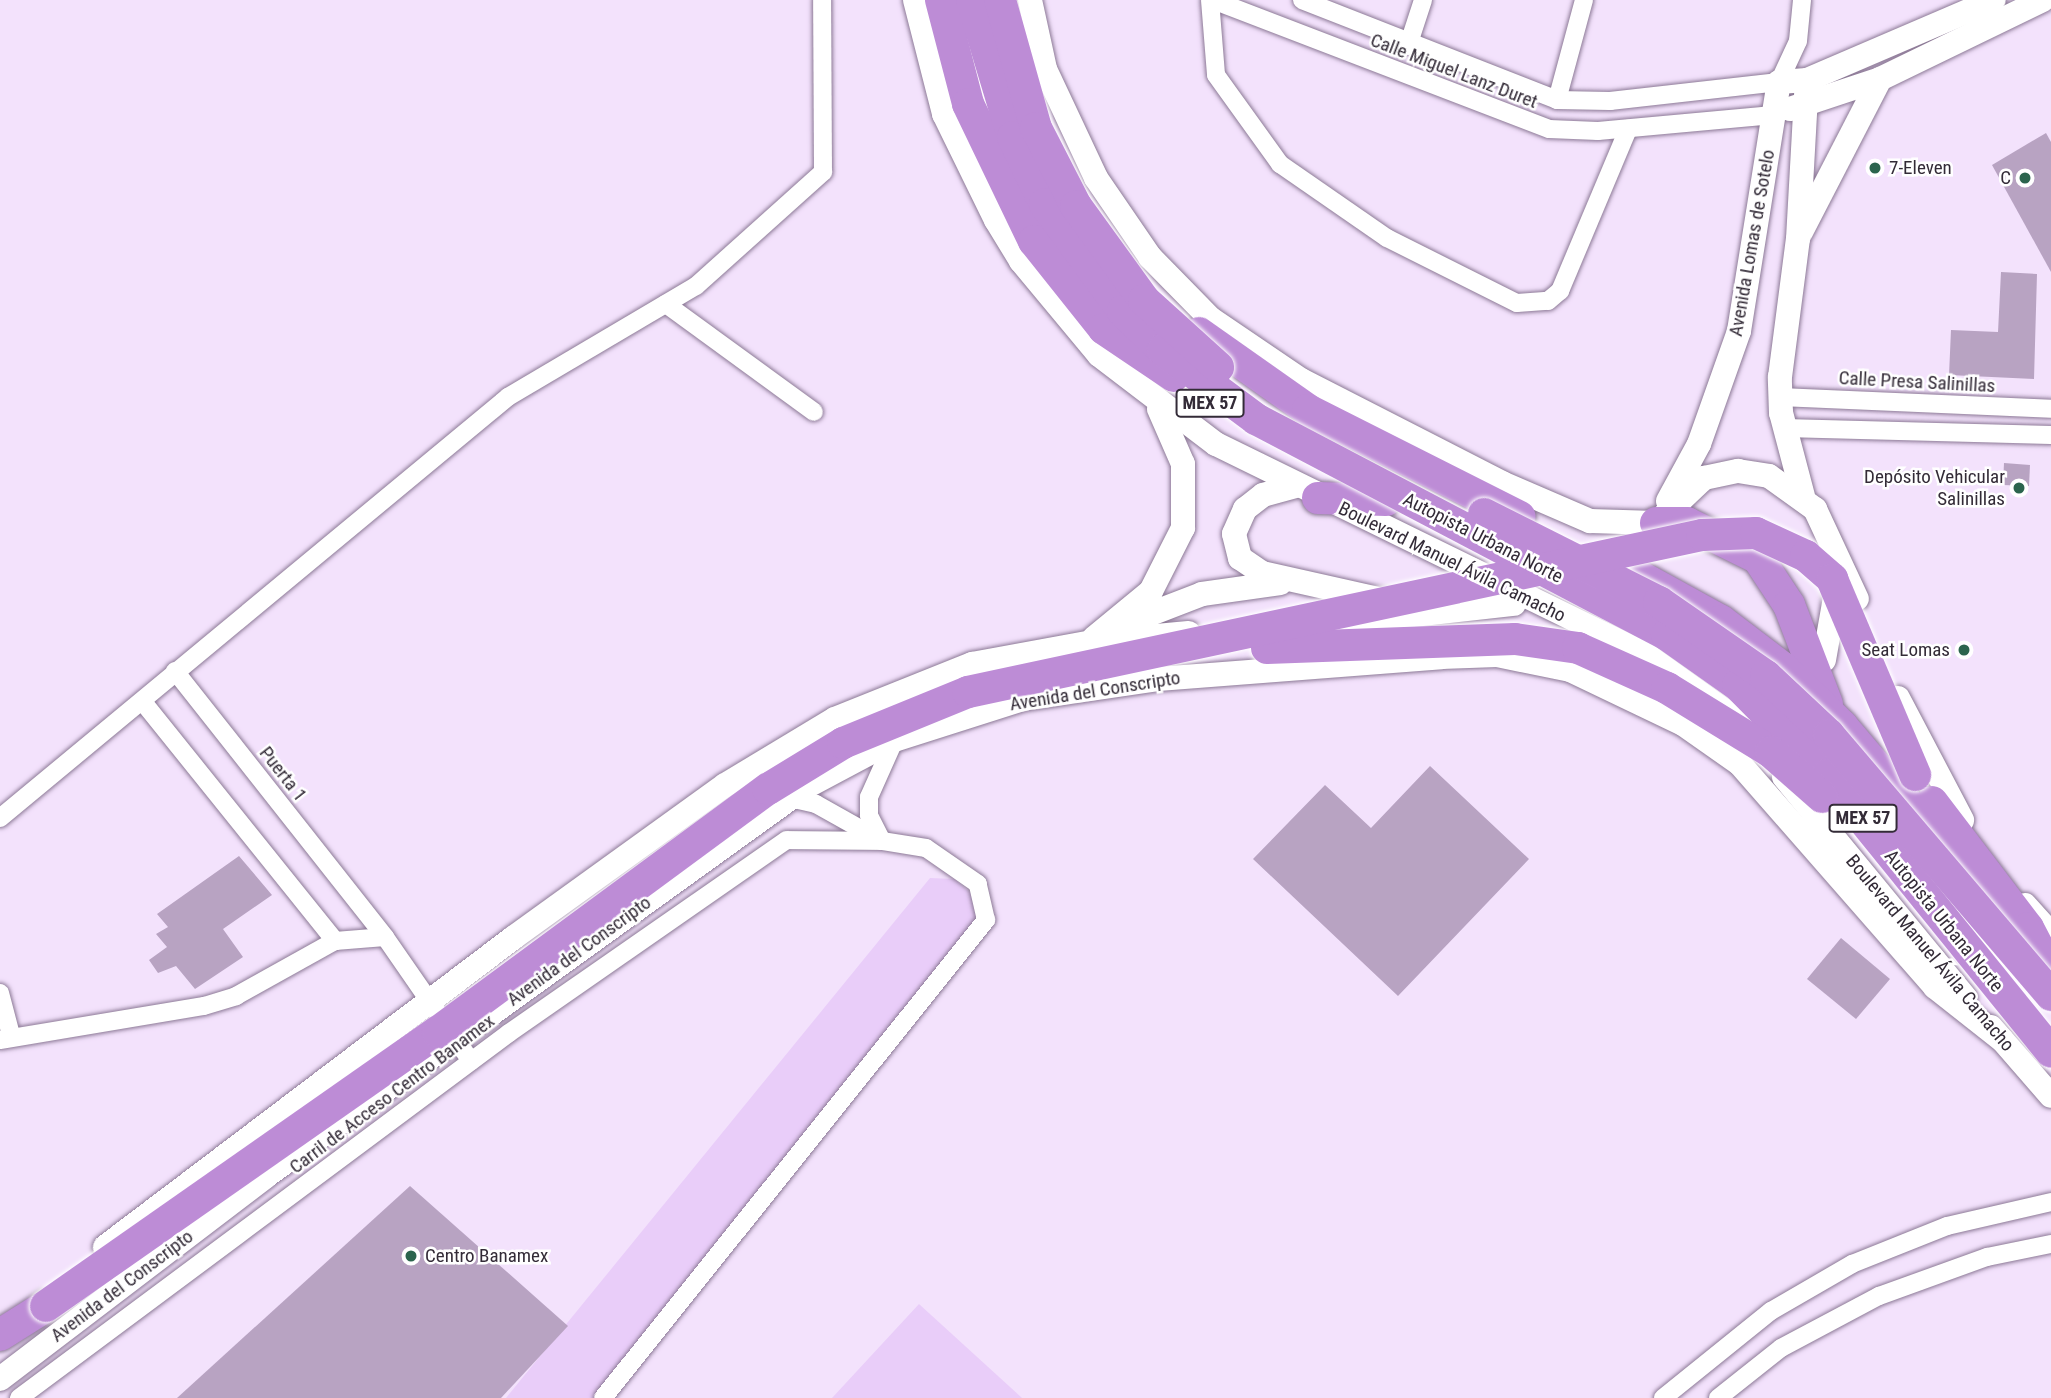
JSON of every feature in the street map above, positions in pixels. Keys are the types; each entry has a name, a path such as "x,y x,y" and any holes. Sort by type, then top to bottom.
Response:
{"highway":[{"path":"941,0 982,141 1050,266 1124,347 1223,395"},
{"name":"Boulevard Manuel Ávila Camacho","path":"957,0 994,129 1028,202 1065,261 1190,389 1266,439 1681,653 1753,702 1847,799 2051,1043"},
{"name":"Autopista Urbana Norte","path":"972,0 1013,137 1053,215 1123,311 1223,395 1289,438 1705,660 1797,741 2051,1052"},
{"name":"Autopista Urbana Norte","path":"1000,0 1022,90 1055,168 1116,266 1178,333 1284,411 1659,602 1749,662 1829,735 2051,995"},
{"name":"MEX 57","path":"1017,0 1036,87 1077,179 1133,266 1198,332 1258,380 1319,416 1695,604 1752,643 1831,715 2051,974"},
{"path":"1307,492 1386,500"},
{"path":"1646,533 1688,523 1758,558 1789,605 1831,715"},
{"path":"0,1335 46,1306 438,1032 768,789 892,720 1008,681 1351,614 1702,535 1773,538 1832,579 1915,775 2028,928 2051,974"},
{"path":"821,778 852,746 887,728 1005,687 1182,656 1515,639 1578,648 1667,688 1770,752 1923,898"}],"main road":[{"name":"Boulevard Manuel Ávila Camacho","path":"915,0 944,114 996,220 1066,319 1152,400 1307,492 1645,654 1713,697 1745,726 2051,1096"},
{"path":"1030,0 1045,69 1096,178 1150,257 1212,319 1301,380 1502,483 1590,521 1646,533 1687,490 1720,473 1756,472 1803,496 1836,550 1947,798 1998,876 2051,934"},
{"path":"1773,114 1806,92 1994,0"},
{"path":"1779,82 1806,92 1880,79 2043,0"},
{"path":"1798,239 1880,79"},
{"name":"Avenida Lomas de Sotelo","path":"1646,533 1699,444 1739,331 1779,82"},
{"name":"Avenida Lomas de Sotelo","path":"1803,496 1784,428 1780,397 1798,239 1806,92"},
{"path":"1109,631 1152,591 1183,528 1183,464 1152,400"},
{"path":"1307,492 1253,501 1238,518 1234,542 1254,570 1451,615"},
{"path":"1824,660 1836,615 1836,550"},
{"path":"1084,643 1202,594 1306,582"},
{"path":"0,1327 430,1000 725,785 835,719 954,669 1084,643 1451,615 1514,604"},
{"name":"Avenida del Conscripto","path":"0,1379 457,1040 790,798 821,778 894,740 1045,696 1217,674 1497,655 1570,670 1683,724 1740,764 1934,987 2003,1040"},
{"path":"1005,687 1045,696"},
{"path":"1683,724 1712,727"}],"street":[{"path":"0,818 508,397 696,286 823,172 821,0"},
{"path":"1212,0 1216,75 1280,164 1387,239 1517,303 1548,301 1560,291 1628,129"},
{"name":"Calle Miguel Lanz Duret","path":"1212,0 1499,114 1549,129 1628,129 1773,114"},
{"name":"Calle Miguel Lanz Duret","path":"1302,0 1408,46 1557,100 1658,98 1779,82"},
{"path":"1408,46 1423,0"},
{"path":"1557,100 1584,0"},
{"path":"1802,0 1798,41 1806,92"},
{"path":"1779,82 1798,41"},
{"path":"666,304 814,412"},
{"name":"Calle Presa Salinillas","path":"1780,397 2051,409"},
{"path":"1784,428 2051,435"},
{"name":"Puerta 1","path":"175,671 385,937 471,1060"},
{"path":"143,702 335,941"},
{"path":"882,841 869,815 869,797 894,740"},
{"path":"603,1398 986,920 978,884 926,848 882,841 816,804 790,798"},
{"name":"Carril de Acceso Centro Banamex","path":"19,1398 471,1060 787,840 882,841"},
{"path":"0,993 5,1037 204,1006 236,996 335,941 385,937"},
{"path":"1663,1398 1770,1311 1852,1264 1947,1226 2051,1202"},
{"path":"1718,1398 1781,1348 1879,1296 1987,1257 2051,1244"}],"shaded area":[{"path":"930,878 954,879 972,894 979,924 595,1398 506,1398"},
{"path":"919,1304 1022,1398 832,1398"}],"building":[{"name":"C","path":"2046,133 2051,142 2051,272 1992,165"},
{"path":"2001,272 2037,274 2034,379 1949,375 1951,330 1998,332"},
{"path":"2004,463 2030,465 2029,486 2003,485"},
{"path":"1430,766 1529,859 1398,996 1253,859 1325,785 1371,828"},
{"path":"239,856 272,895 223,929 243,957 195,989 176,966 158,973 149,960 167,947 156,934 168,927 157,914"},
{"path":"1841,938 1890,979 1856,1019 1807,979"},
{"name":"Centro Banamex","path":"410,1186 568,1326 501,1398 177,1398"}],"place":[{"name":"7-Eleven","path":"1875,168"},
{"name":"C","path":"2025,178"},
{"name":"Depósito Vehicular Salinillas","path":"2019,488"},
{"name":"Seat Lomas","path":"1964,650"},
{"name":"Centro Banamex","path":"411,1256"}]}
